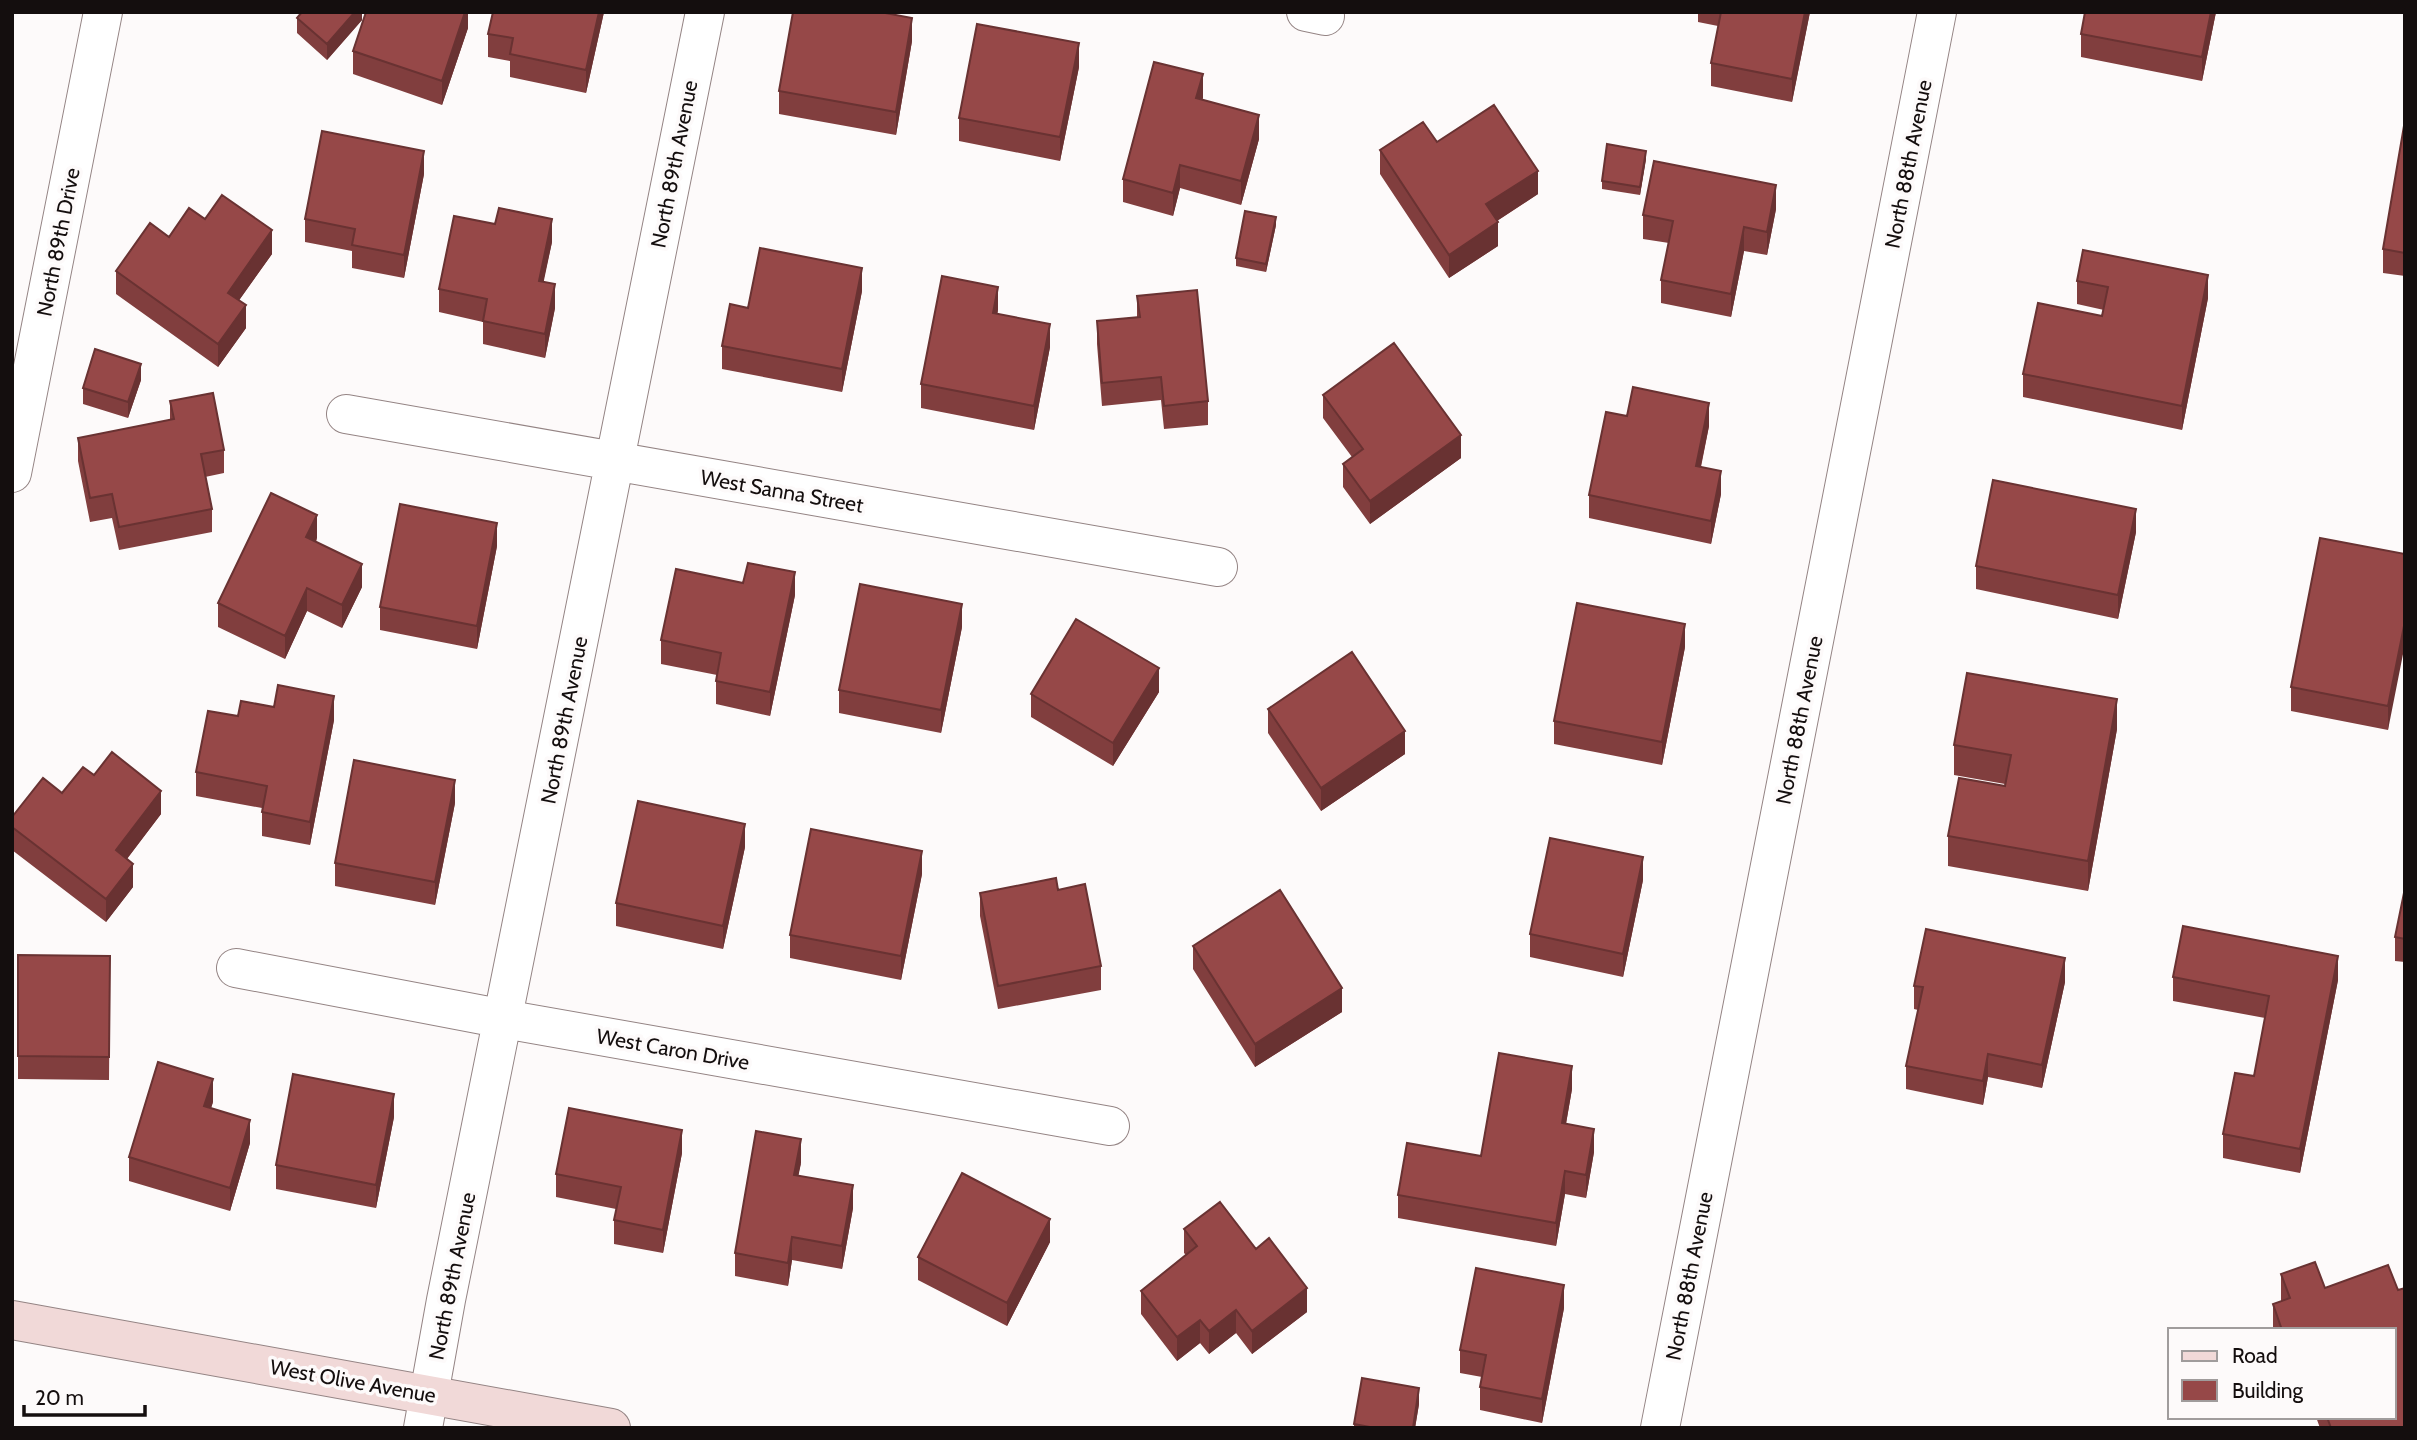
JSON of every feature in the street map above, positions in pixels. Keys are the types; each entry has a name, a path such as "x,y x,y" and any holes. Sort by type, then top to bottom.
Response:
{"main road":[{"name":"West Olive Avenue","path":"12,1321 426,1411 611,1428"}],"street":[{"name":"North 89th Drive","path":"12,473 103,12"},
{"name":"North 89th Avenue","path":"426,1411 705,12"},
{"name":"North 88th Avenue","path":"1660,1428 1937,12"},
{"name":"West Sanna Street","path":"346,414 1218,567"},
{"name":"West Caron Drive","path":"236,968 504,1019 1110,1126"}],"building":[{"path":"302,12 355,12 327,44 297,18"},
{"path":"366,12 465,12 442,81 353,51"},
{"path":"493,12 599,12 586,70 510,54 513,38 488,34"},
{"path":"793,12 880,12 912,18 896,112 779,91"},
{"path":"1721,12 1805,12 1792,79 1711,63"},
{"path":"2085,12 2211,12 2202,57 2081,34"},
{"path":"977,24 1079,43 1060,137 959,118"},
{"path":"1154,62 1203,74 1196,98 1259,115 1241,181 1180,165 1173,193 1123,179"},
{"path":"1494,105 1538,171 1486,204 1498,222 1449,255 1380,150 1423,122 1437,142"},
{"path":"2405,120 2405,253 2383,249"},
{"path":"322,131 424,151 404,255 352,245 355,229 305,219"},
{"path":"1607,144 1646,151 1640,187 1602,181"},
{"path":"1654,161 1776,185 1767,232 1744,227 1731,294 1661,280 1673,221 1643,215"},
{"path":"222,195 272,230 228,293 246,305 218,344 116,271 150,223 169,237 189,208 205,219"},
{"path":"499,208 552,219 539,281 555,284 545,334 483,321 487,299 439,289 454,216 495,224"},
{"path":"1245,211 1276,217 1266,264 1236,258"},
{"path":"760,248 862,268 842,369 722,346 730,304 748,308"},
{"path":"2083,250 2208,275 2182,406 2023,374 2038,303 2102,316 2108,287 2077,281"},
{"path":"942,276 998,287 993,313 1050,324 1034,406 921,384"},
{"path":"1197,290 1208,401 1164,406 1161,377 1102,383 1097,321 1140,317 1137,296"},
{"path":"1394,343 1461,435 1370,501 1343,464 1363,449 1323,395"},
{"path":"95,349 141,364 128,402 83,388"},
{"path":"1633,387 1709,403 1696,466 1721,471 1711,521 1589,495 1606,412 1627,416"},
{"path":"213,393 224,450 201,454 212,509 119,527 112,494 90,498 78,438 174,419 170,401"},
{"path":"1993,480 2136,509 2118,595 1976,566"},
{"path":"271,493 317,515 306,537 362,564 342,605 307,588 285,636 218,603"},
{"path":"400,504 497,523 477,626 380,607"},
{"path":"2320,538 2405,554 2405,621 2388,706 2291,687"},
{"path":"748,563 795,572 770,692 716,681 721,653 661,640 676,569 743,583"},
{"path":"860,584 962,604 941,710 839,690"},
{"path":"1577,603 1685,624 1662,742 1554,721"},
{"path":"1076,619 1159,668 1113,743 1031,694"},
{"path":"1352,652 1405,731 1321,788 1268,709"},
{"path":"1967,673 2117,699 2088,861 1948,836 1959,778 2005,786 2011,755 1954,745"},
{"path":"278,685 334,696 310,822 262,812 267,786 196,772 208,711 238,716 241,701 274,707"},
{"path":"112,752 161,791 116,850 133,864 106,899 12,827 12,817 43,778 62,793 83,767 94,775"},
{"path":"354,760 455,780 435,882 335,863"},
{"path":"638,801 745,824 723,926 616,903"},
{"path":"811,829 922,851 901,956 790,935"},
{"path":"1550,838 1643,857 1623,954 1530,934"},
{"path":"1056,878 1058,890 1085,884 1101,966 998,986 980,893"},
{"path":"2405,888 2405,939 2395,937"},
{"path":"1280,890 1342,988 1255,1044 1193,946"},
{"path":"2183,926 2338,956 2300,1149 2223,1134 2235,1073 2254,1076 2269,996 2173,977"},
{"path":"1926,929 2065,958 2042,1065 1988,1054 1983,1081 1906,1066 1923,987 1914,986"},
{"path":"18,955 110,956 109,1057 18,1056"},
{"path":"1499,1053 1572,1066 1562,1123 1594,1129 1586,1175 1565,1171 1556,1223 1398,1195 1407,1143 1481,1156"},
{"path":"158,1062 213,1079 204,1106 250,1120 230,1188 129,1157"},
{"path":"293,1074 394,1094 376,1185 276,1165"},
{"path":"569,1108 682,1130 663,1230 614,1220 621,1187 556,1174"},
{"path":"756,1131 801,1139 794,1175 853,1185 842,1246 792,1237 788,1263 735,1253"},
{"path":"962,1173 1050,1219 1007,1303 918,1257"},
{"path":"1220,1202 1256,1249 1269,1238 1307,1288 1252,1331 1236,1310 1209,1331 1200,1320 1177,1337 1141,1291 1197,1246 1184,1229"},
{"path":"2315,1262 2325,1288 2388,1265 2398,1290 2405,1288 2405,1428 2331,1428 2328,1419 2396,1419 2396,1328 2281,1328 2273,1304 2290,1298 2281,1274"},
{"path":"1476,1268 1564,1285 1542,1399 1480,1387 1486,1355 1460,1350"},
{"path":"1362,1378 1419,1388 1413,1428 1375,1428 1354,1424"}]}
